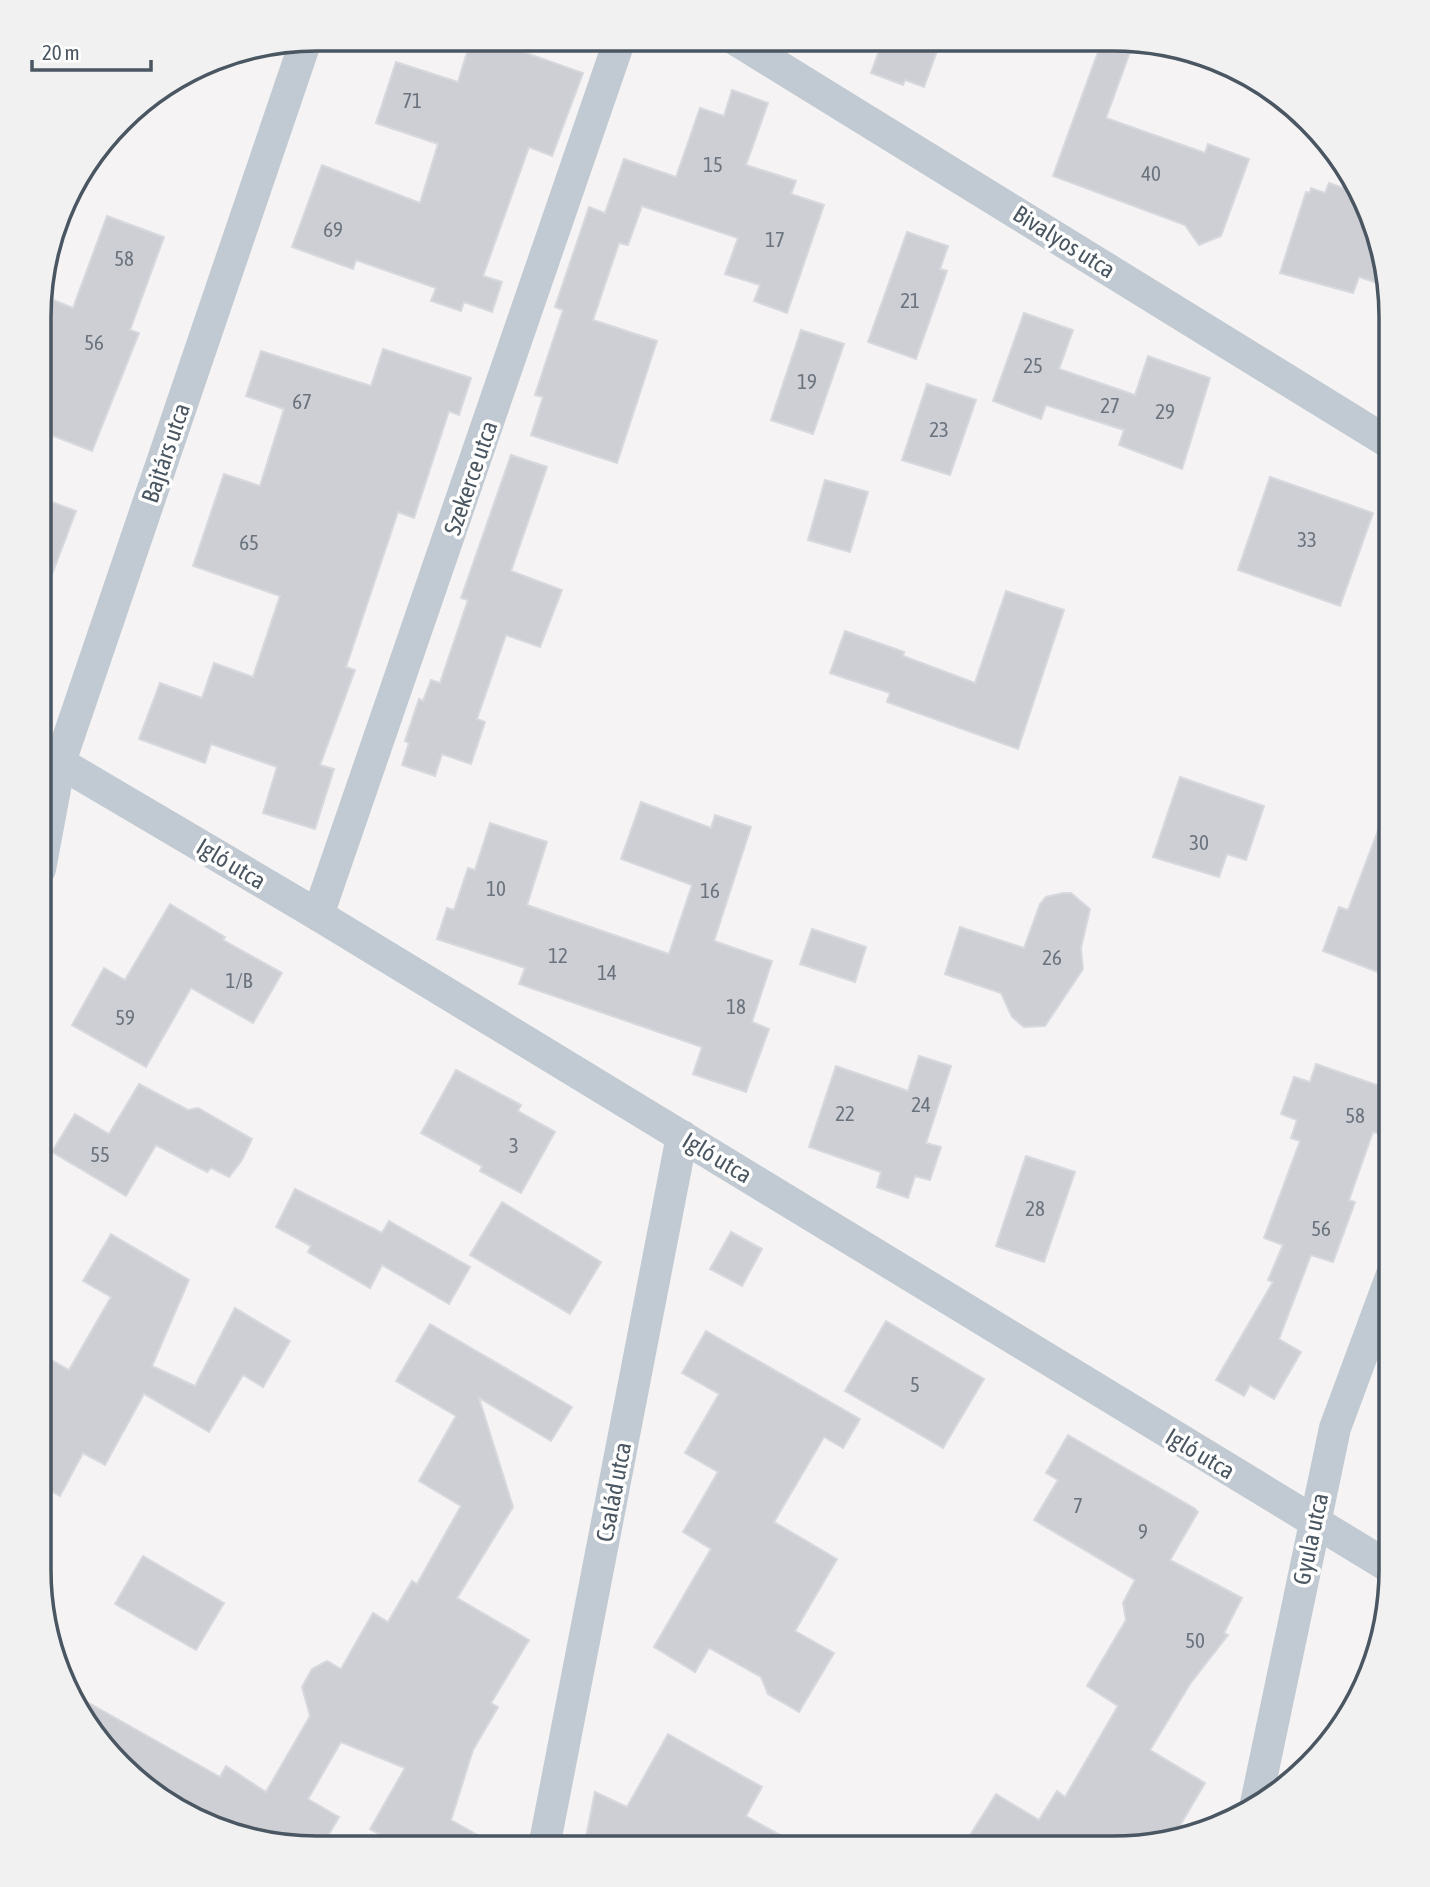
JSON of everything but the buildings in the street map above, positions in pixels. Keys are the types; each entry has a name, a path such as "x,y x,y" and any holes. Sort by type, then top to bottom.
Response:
{"street":[{"name":"Bajtárs utca","path":"51,754 302,51"},
{"name":"Szekerce utca","path":"318,915 616,51"},
{"name":"Bivalyos utca","path":"754,51 1379,437"},
{"name":"Igló utca","path":"51,758 318,915 1379,1561"},
{"name":"Család utca","path":"546,1836 681,1136"},
{"name":"Gyula utca","path":"1258,1793 1335,1428 1379,1310"}]}
